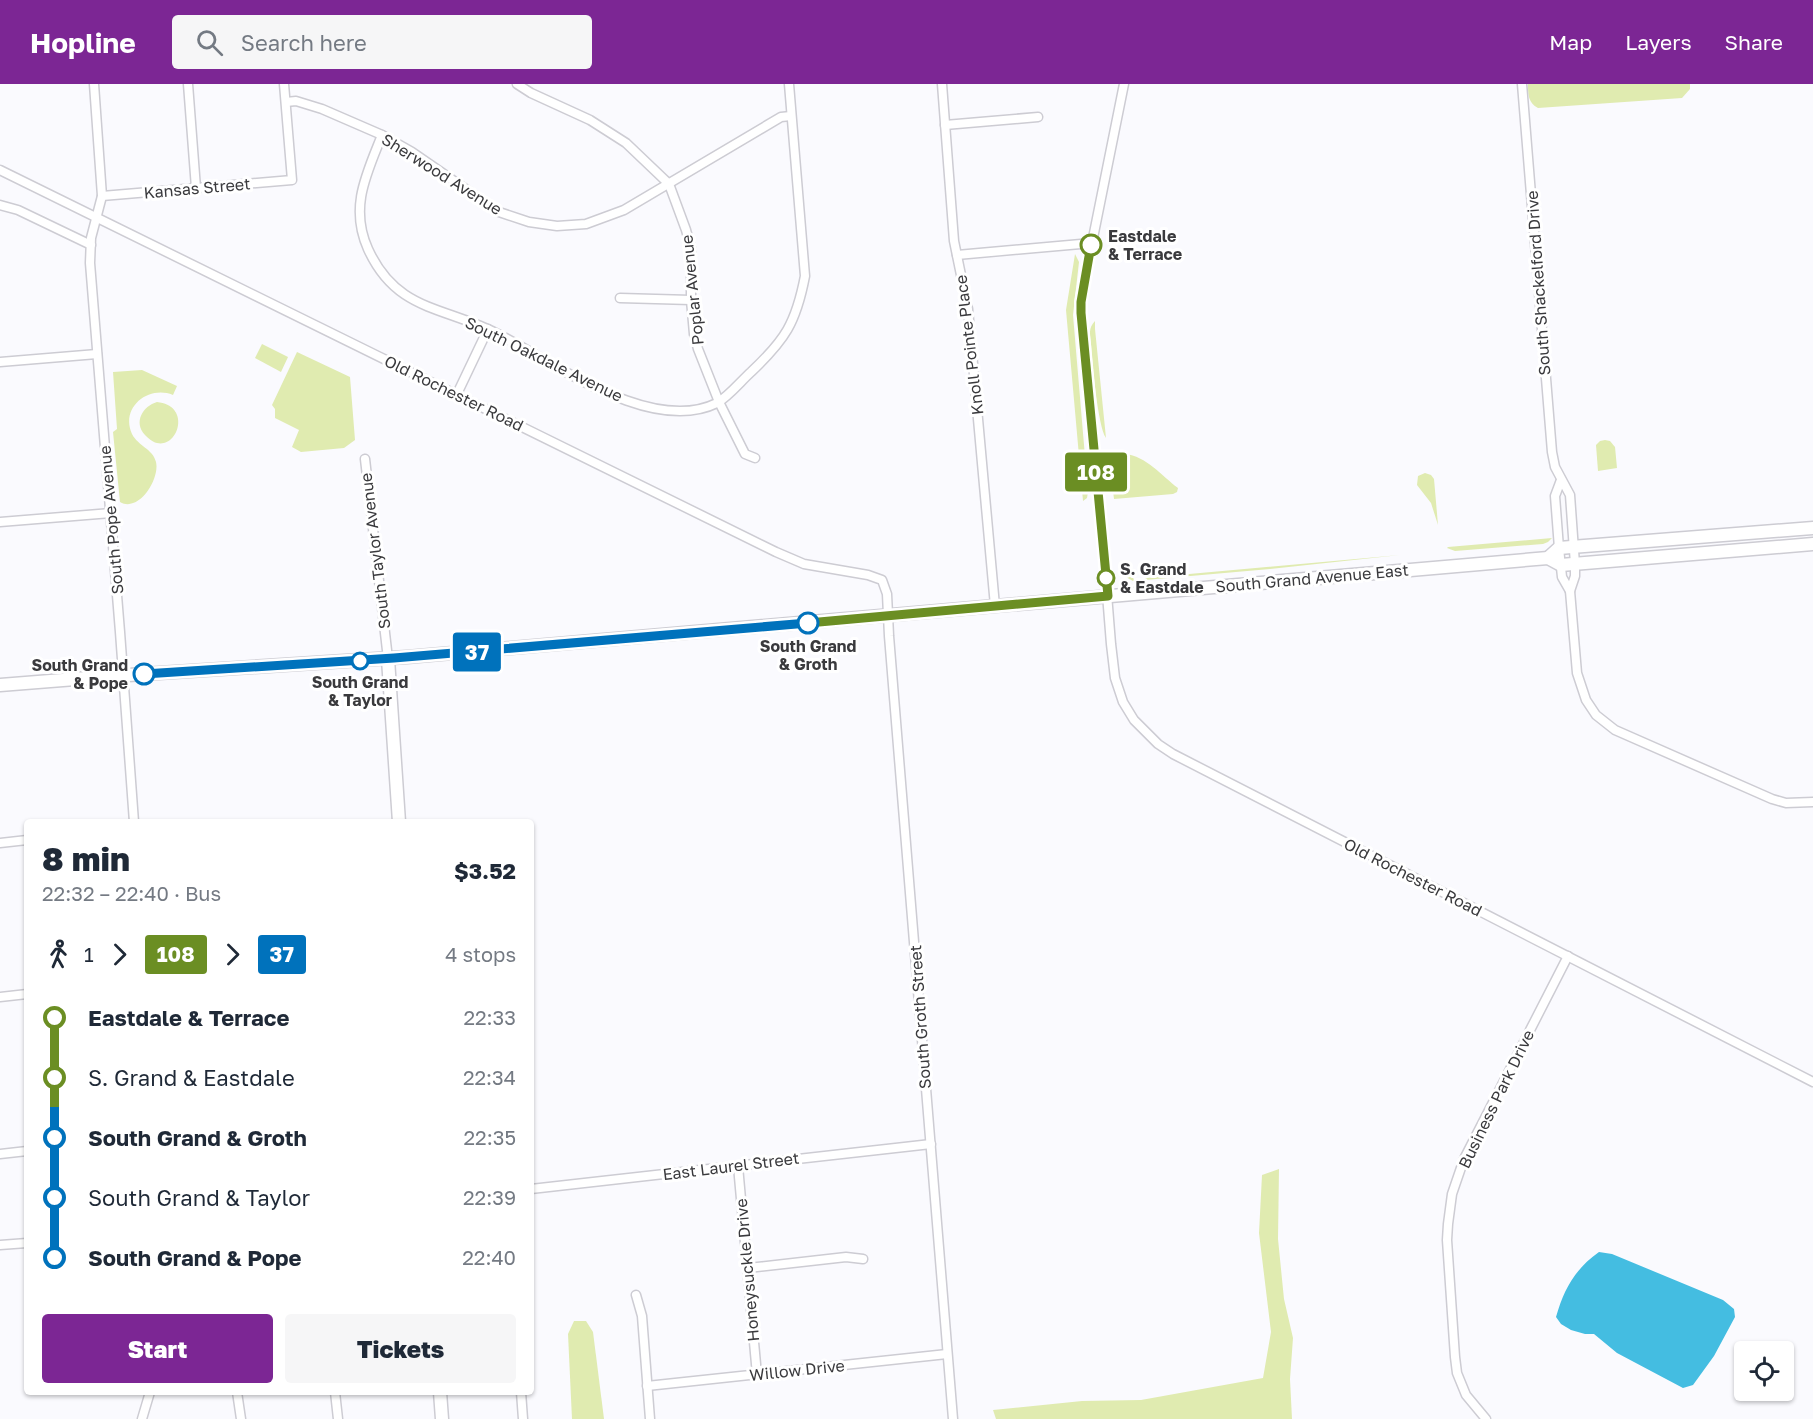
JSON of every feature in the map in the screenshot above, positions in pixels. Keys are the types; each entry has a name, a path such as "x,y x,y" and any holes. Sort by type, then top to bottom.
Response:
{"main road":[{"path":"1813,528 1559,548 1548,558 1561,565 1813,544"},
{"name":"South Grand Avenue East","path":"0,685 388,659 1548,558"},
{"name":"South Taylor Avenue","path":"388,659 399,819"},
{"path":"440,1395 442,1419"}],"street":[{"name":"South Pope Avenue","path":"94,84 102,196 91,245 90,263 134,819"},
{"path":"188,84 196,188"},
{"path":"284,84 286,102"},
{"name":"Poplar Avenue","path":"517,84 531,93 590,120 626,143 669,184 691,248 691,300 698,350 719,402 745,454 755,458"},
{"path":"719,402 781,341 796,315 801,296 805,276 789,84"},
{"name":"Knoll Pointe Place","path":"942,84 954,241 968,309 995,606"},
{"name":"Old Rochester Road","path":"1124,84 1092,243 1081,313 1113,664 1123,702 1134,720 1158,744 1213,775 1813,1082"},
{"name":"South Shackelford Drive","path":"1522,84 1552,452 1555,467 1570,495 1575,564 1575,576 1570,591 1577,673 1586,700 1596,715 1615,730 1772,799 1786,803 1813,802"},
{"name":"Sherwood Avenue","path":"286,102 296,101 322,109 382,135 412,152 499,213 543,225 557,226 586,224 624,210 781,117 791,116"},
{"name":"Kansas Street","path":"102,196 291,180 286,102"},
{"path":"945,125 1038,117"},
{"name":"South Oakdale Avenue","path":"382,135 366,173 360,211 366,245 376,265 392,285 404,295 428,307 488,329 540,359 596,387 649,408 700,409 719,402"},
{"name":"Old Rochester Road","path":"0,170 776,552 804,564 876,576 885,584 888,616"},
{"path":"0,205 18,210 91,245"},
{"path":"957,255 1092,243"},
{"path":"620,298 691,300"},
{"path":"457,394 488,329"},
{"path":"0,362 97,354"},
{"name":"South Taylor Avenue","path":"365,459 388,659"},
{"name":"South Shackelford Drive","path":"1561,480 1556,496 1559,548 1562,577 1570,591"},
{"path":"0,522 111,513"},
{"name":"South Groth Street","path":"888,616 953,1419"},
{"path":"0,843 24,840"},
{"name":"Business Park Drive","path":"1486,1419 1466,1395 1457,1373 1447,1240 1454,1186 1464,1159 1568,957"},
{"path":"0,997 24,994"},
{"name":"East Laurel Street","path":"534,1189 931,1144"},
{"path":"0,1154 24,1151"},
{"name":"Honeysuckle Drive","path":"738,1166 757,1375"},
{"path":"0,1245 24,1243"},
{"path":"748,1268 846,1257 863,1259"},
{"path":"636,1295 642,1316 650,1419"},
{"name":"Willow Drive","path":"647,1386 947,1354"},
{"path":"142,1419 149,1395"},
{"path":"238,1395 242,1419"},
{"path":"335,1395 338,1419"},
{"path":"521,1395 524,1419"}],"green space":[{"path":"1528,84 1690,84 1690,89 1682,98 1538,108 1530,101"},
{"path":"1075,254 1079,262 1073,315 1088,492 1087,498 1083,501 1066,310"},
{"path":"1095,321 1106,438 1098,408 1093,364 1090,332"},
{"path":"262,344 288,357 281,372 255,358"},
{"path":"297,352 350,377 355,440 344,448 301,452 292,447 299,430 275,418 275,409 272,405"},
{"path":"142,370 177,386 173,395 154,393 139,401 133,408 129,424 132,434 152,454 156,462 156,469 155,477 147,492 141,499 127,504 120,502 113,432 117,429 113,372"},
{"path":"157,402 169,406 176,413 178,422 171,439 164,443 155,442 145,435 140,425 141,415"},
{"path":"1605,440 1610,441 1615,447 1617,468 1598,471 1596,445"},
{"path":"1125,454 1140,458 1153,467 1178,488 1177,492 1114,499 1109,458"},
{"path":"1425,473 1434,479 1438,525 1431,503 1417,485 1418,476"},
{"path":"1552,538 1543,544 1455,551 1447,548 1448,547"},
{"path":"1400,555 1133,581 1124,576 1127,573 1134,579"},
{"path":"1279,1169 1278,1239 1284,1299 1293,1338 1290,1379 1292,1419 996,1419 993,1410 1082,1401 1141,1400 1263,1378 1271,1332 1259,1233 1262,1175"},
{"path":"574,1321 586,1321 593,1332 604,1419 572,1419 568,1334"}],"water":[{"path":"1599,1252 1612,1254 1723,1300 1734,1309 1735,1317 1714,1356 1693,1385 1683,1388 1617,1353 1594,1334 1571,1330 1561,1324 1556,1317 1571,1280 1583,1265"}],"bus line":[{"name":"108","path":"808,623 1108,596 1081,313 1091,245"},
{"name":"37","path":"144,674 394,658 808,623"}],"place":[{"name":"Eastdale & Terrace","path":"1091,245"},
{"name":"S. Grand & Eastdale","path":"1106,578"},
{"name":"South Grand & Groth","path":"808,623"},
{"name":"South Grand & Taylor","path":"360,661"},
{"name":"South Grand & Pope","path":"144,674"}]}
